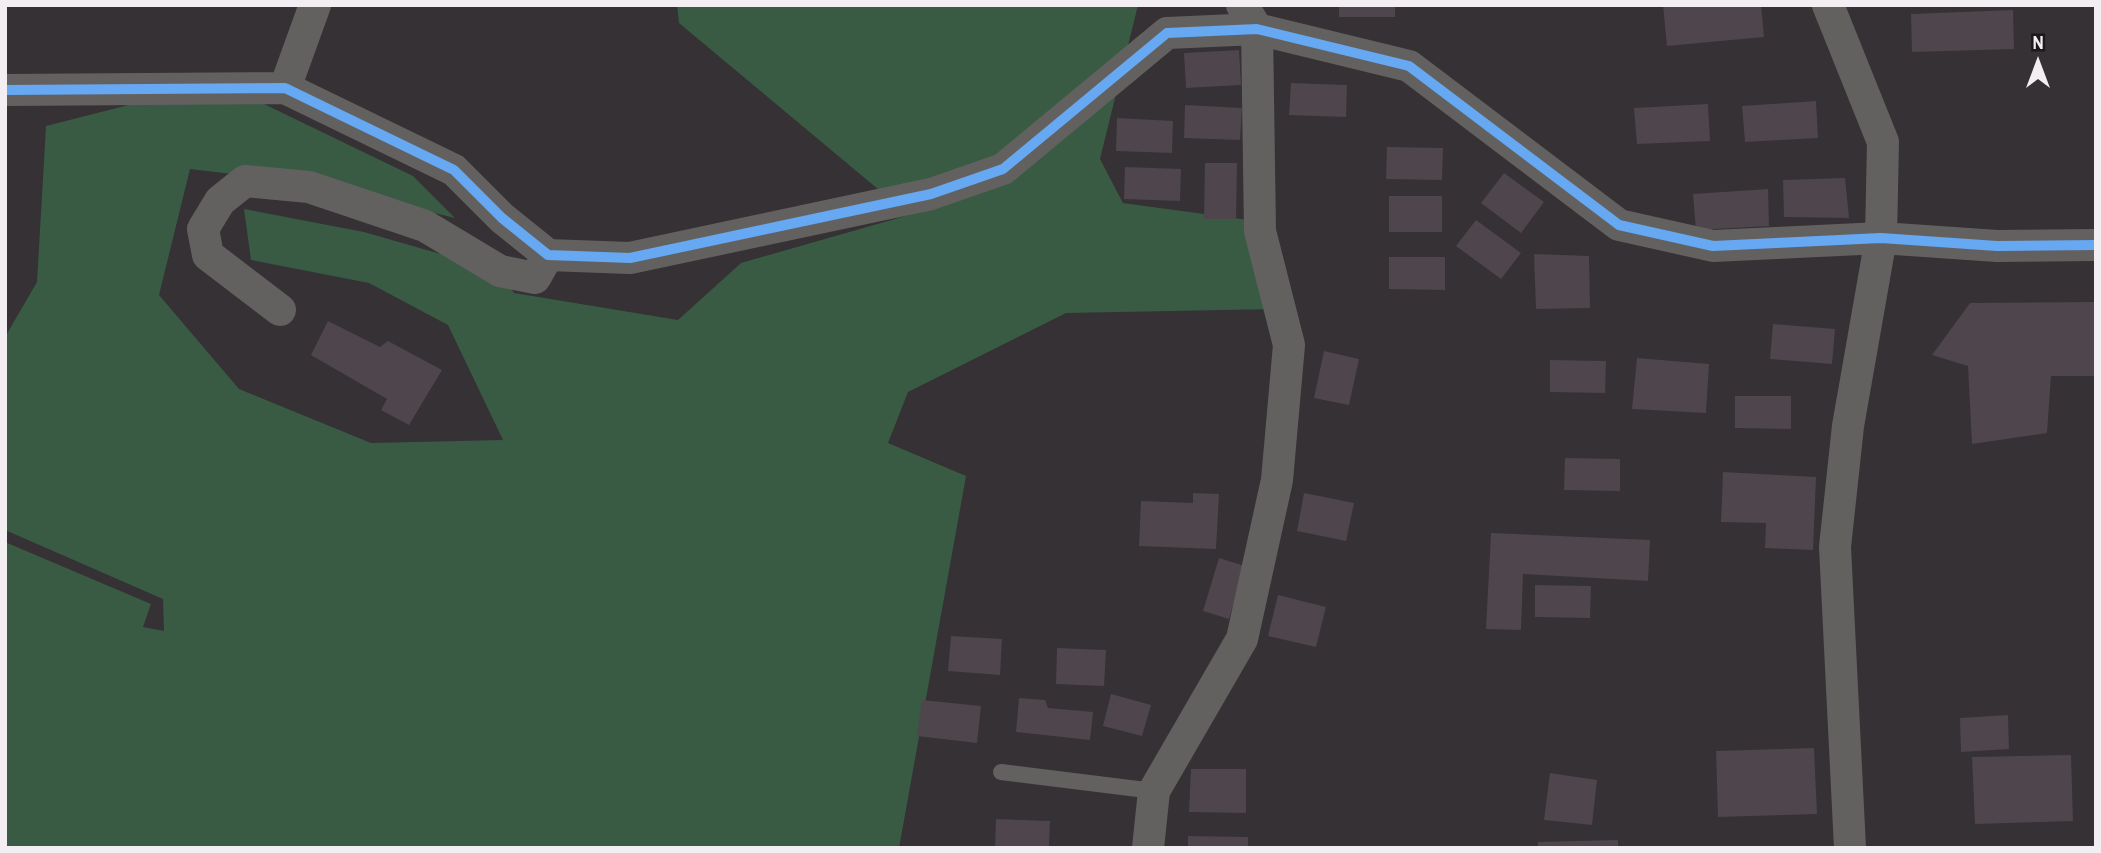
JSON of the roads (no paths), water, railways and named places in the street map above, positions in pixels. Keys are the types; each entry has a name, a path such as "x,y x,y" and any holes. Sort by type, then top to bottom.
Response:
{"street":[{"path":"285,88 315,5"},
{"path":"1828,5 1883,142 1881,238 1848,426 1835,547 1850,848"},
{"path":"5,90 285,88 454,170 502,218 548,255 631,258 931,194 1003,169 1167,33 1249,17 1409,66 1619,225 1713,246 1881,238 1997,246 2096,245"},
{"path":"1148,848 1154,791 1242,639 1277,480 1289,345 1260,231 1249,17"},
{"path":"280,310 208,255 202,229 220,201 245,181 309,187 425,226 500,271 535,278 548,255"}],"lane":[{"path":"1001,772 1154,791"}]}
